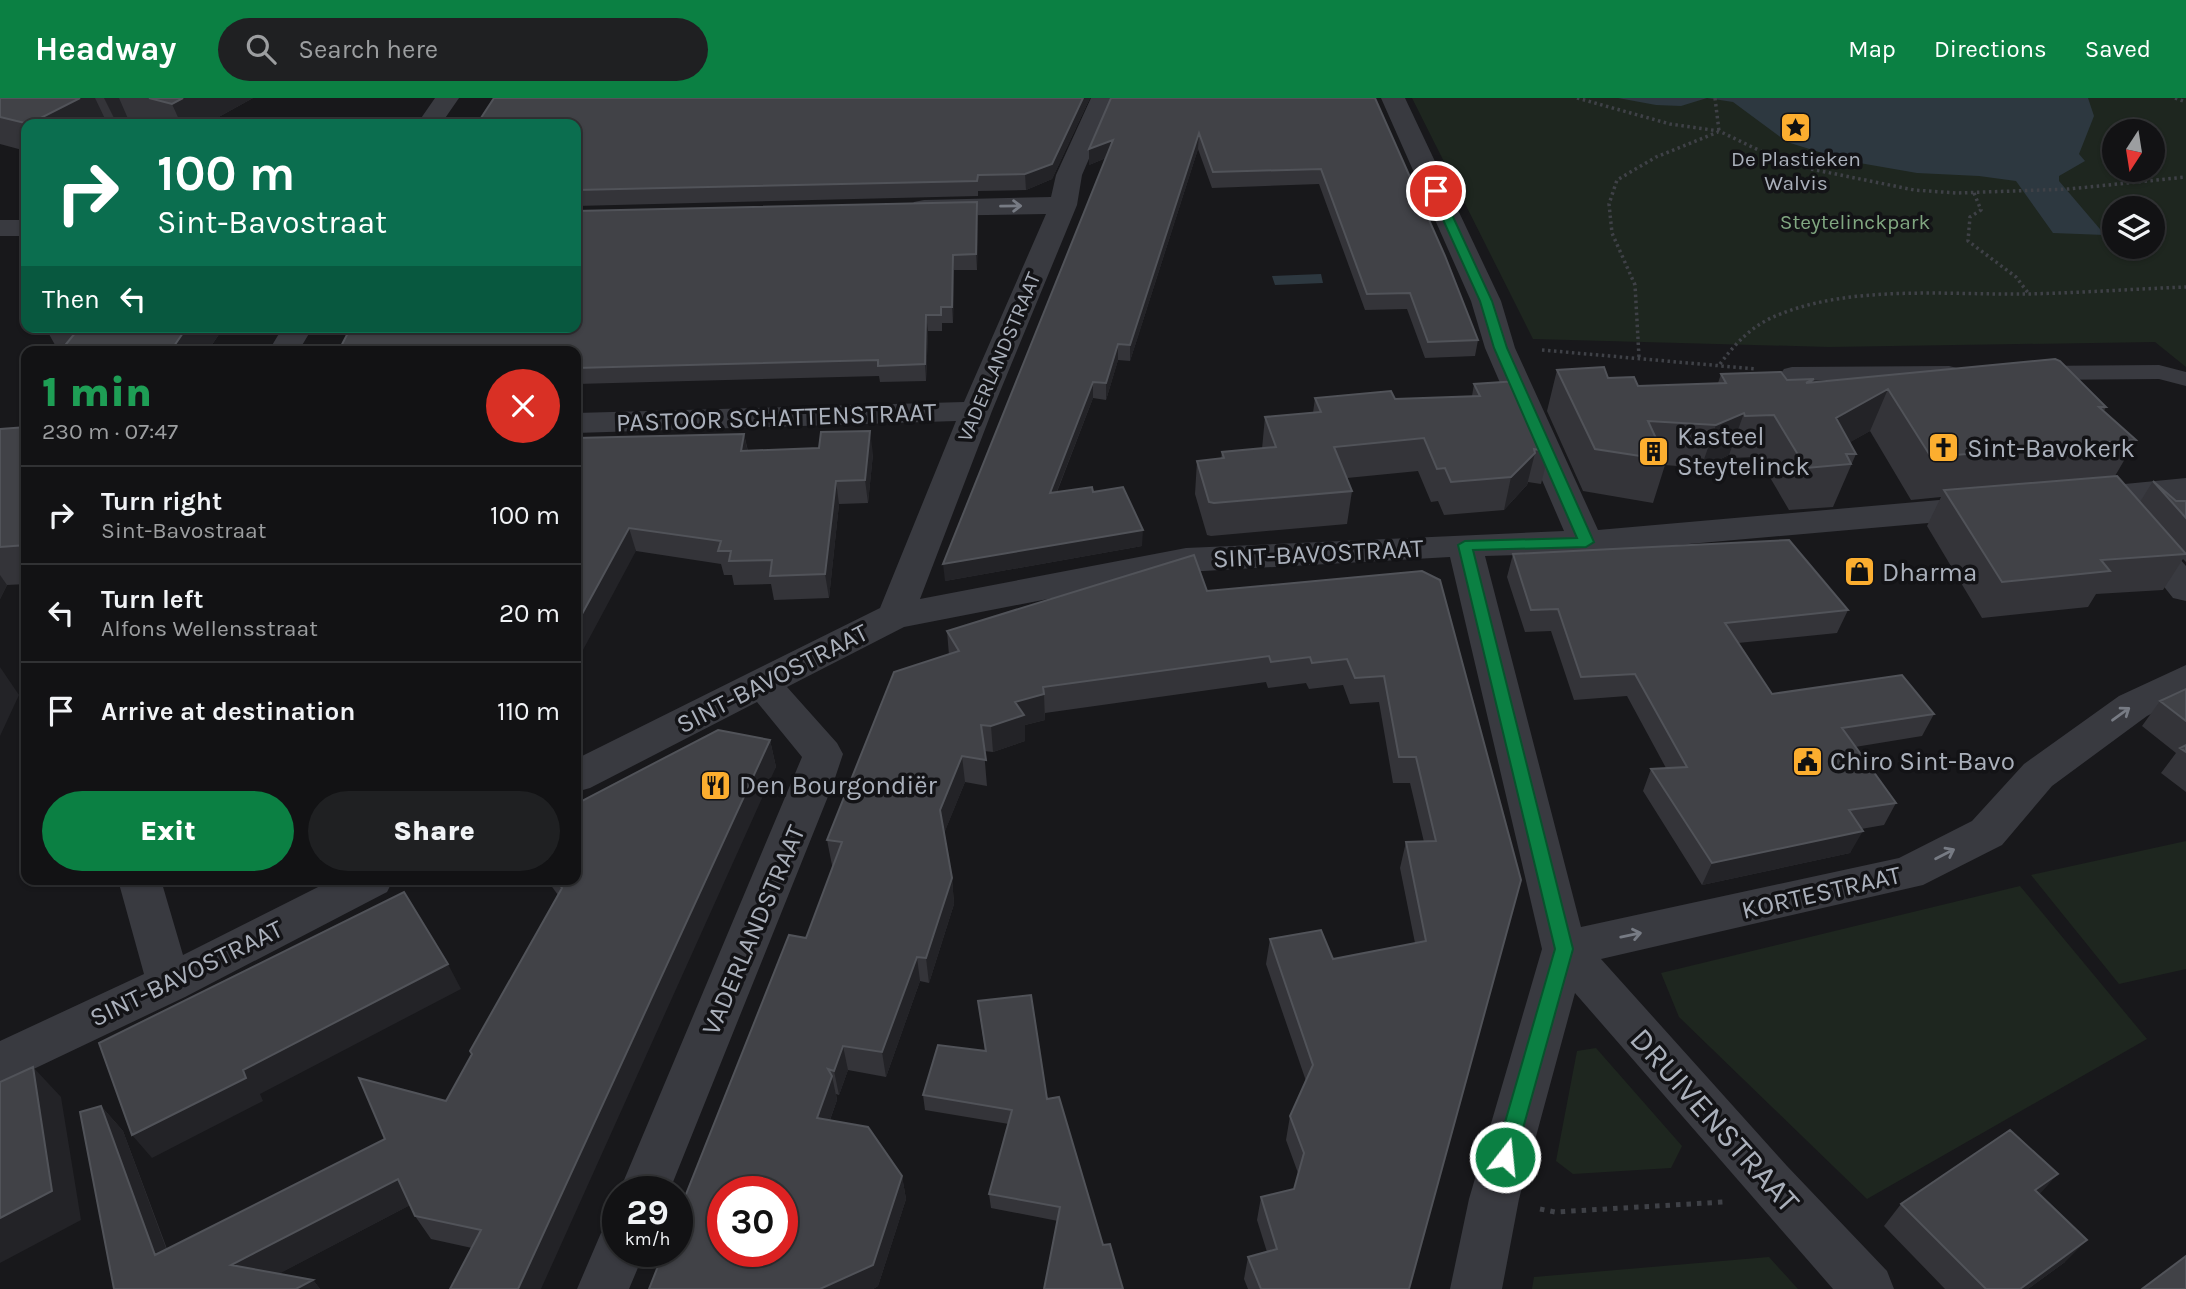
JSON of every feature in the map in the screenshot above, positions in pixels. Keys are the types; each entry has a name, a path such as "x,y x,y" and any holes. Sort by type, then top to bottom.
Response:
{"street":[{"path":"432,119 447,98"},
{"name":"VADERLANDSTRAAT","path":"895,616 976,411 1063,205 1069,175 1102,98"},
{"path":"1392,98 1486,301 1500,348 1586,542"},
{"path":"896,209 1063,205"},
{"path":"0,228 21,228"},
{"name":"PASTOOR SCHATTENSTRAAT","path":"581,423 976,411"},
{"path":"2052,502 2186,489"},
{"path":"2107,497 2186,589"},
{"name":"SINT-BAVOSTRAAT","path":"581,774 895,616 1186,560 1465,545 1586,542 2012,505"},
{"path":"1465,545 1564,949 1497,1188 1476,1289"},
{"name":"KORTESTRAAT","path":"1564,949 1908,873 1987,833 2038,775 2133,706 2186,679"},
{"name":"VADERLANDSTRAAT","path":"650,1176 813,784 823,754 762,682"},
{"path":"140,885 169,983"},
{"name":"SINT-BAVOSTRAAT","path":"0,1064 169,983 362,885"},
{"name":"DRUIVENSTRAAT","path":"1564,949 1769,1182 1868,1289"},
{"path":"603,1289 612,1267"}],"lane":[{"path":"2010,373 2160,372 2186,379"},
{"path":"1792,374 1969,373"}],"path":[{"path":"1577,98 1670,124 1719,131 1775,158 1857,181 1914,190 1974,193 2069,190 2186,177"},
{"path":"2175,98 2186,102"},
{"path":"1715,99 1719,131"},
{"path":"1639,357 1635,285 1612,233 1609,204 1617,180 1656,157 1719,131"},
{"path":"1974,193 1981,210 1970,217 1968,241 2016,277 2029,294"},
{"path":"1720,364 1740,337 1778,315 1826,301 1913,295 2029,294 2186,287"},
{"path":"1500,348 1720,364 1792,374"},
{"path":"1555,1212 1721,1203 1769,1182"}],"green space":[{"name":"Steytelinckpark","path":"1412,98 2186,98 2186,367 2155,342 1829,347 1533,339"},
{"path":"2186,841 2186,969 2119,984 2031,875"},
{"path":"2020,886 2147,1039 1867,1199 1679,1017 1661,973"},
{"path":"1596,1048 1682,1146 1671,1168 1573,1174 1556,1161 1577,1051"},
{"path":"1769,1257 1798,1289 1532,1289 1534,1277"}],"shaded area":[{"path":"1618,98 1707,98 1681,106 1656,105"},
{"path":"1707,98 2088,98 2094,116 2079,154 2085,161 2059,176 2059,181 2102,231 2102,235 2053,233 2016,181 1917,173 1848,161 1787,142 1733,102"},
{"path":"1321,274 1323,283 1275,285 1272,276"}],"building":[{"path":"0,98 80,98 39,119 21,119 21,122 0,117"},
{"path":"149,98 183,98 172,104"},
{"path":"494,98 1083,98 1052,164 1025,174 978,175 977,181 581,190 581,119 480,119"},
{"path":"1111,98 1375,98 1445,256 1478,340 1428,342 1410,293 1367,294 1321,169 1213,172 1199,133 1130,345 1118,344 1106,383 1093,382 1050,493 1092,487 1093,492 1123,487 1143,530 943,564 1113,140 1089,149"},
{"path":"977,202 976,254 953,255 952,307 941,307 941,315 926,315 925,364 878,366 878,360 581,368 581,346 341,346 348,333 581,333 581,211"},
{"path":"75,333 183,333 174,346 64,346"},
{"path":"2055,359 2106,407 2099,407 2136,440 1931,457 1888,389 1836,418 1856,454 1846,454 1851,464 1806,468 1774,415 1745,416 1744,413 1716,425 1648,421 1666,460 1595,449 1557,370 1604,367 1608,378 1634,377 1638,386 1726,383 1721,374 1781,372 1787,380 1814,379 1806,383"},
{"path":"1518,381 1549,452 1534,449 1535,453 1511,477 1451,482 1445,468 1437,469 1424,438 1334,447 1352,491 1209,502 1197,461 1224,458 1222,452 1276,447 1265,417 1321,412 1315,398 1391,391 1395,399 1480,396 1474,384"},
{"path":"21,427 21,545 0,547 0,429"},
{"path":"870,431 865,480 836,481 825,574 770,576 772,560 729,561 731,551 718,551 721,541 629,528 581,616 581,438 744,434 741,451 819,448 821,432"},
{"path":"2117,476 2186,554 2101,560 2110,571 2002,582 1944,490"},
{"path":"2153,481 2176,501 2186,501 2186,518"},
{"path":"1789,540 1848,610 1725,623 1772,694 1902,675 1934,714 1842,728 1896,803 1849,810 1863,831 1712,863 1651,769 1687,767 1635,674 1581,677 1558,609 1531,610 1513,554"},
{"path":"1194,555 1207,591 1422,571 1440,580 1521,880 1409,1289 1261,1289 1248,1257 1277,1249 1261,1197 1294,1189 1304,1153 1290,1116 1313,1065 1270,939 1321,930 1333,959 1426,941 1406,842 1436,841 1416,757 1399,757 1384,676 1355,678 1347,659 1312,663 1310,657 1271,662 1269,656 1043,687 1044,694 1015,702 1024,715 991,726 981,725 986,760 962,756 940,810 952,878 926,958 917,957 882,1052 843,1046 834,1071 828,1069 832,1076 817,1118 868,1127 902,1176 873,1265 820,1289 649,1289 658,1267 693,1267 693,1177 789,935 806,938 842,842 827,840 894,672 959,651 947,631"},
{"path":"2186,689 2186,721 2160,701"},
{"path":"718,730 770,740 518,1289 450,1289 481,1230 415,1216 398,1179 231,1265 313,1280 296,1289 114,1289 80,1112 101,1106 155,1255 385,1139 359,1078 446,1101 472,1054 470,1051 562,888 560,885 581,885 581,801"},
{"path":"404,892 448,964 243,1070 246,1078 132,1135 99,1043"},
{"path":"1031,995 1047,1099 1059,1097 1103,1245 1110,1244 1123,1289 1044,1289 1060,1207 989,1194 1012,1110 923,1095 938,1045 986,1051 978,1001"},
{"path":"33,1067 52,1191 0,1218 0,1082"},
{"path":"2010,1130 2058,1174 2035,1190 2087,1240 2020,1289 1986,1289 1901,1204"},
{"path":"2186,1256 2186,1289 2142,1289"}],"place":[{"name":"De Plastieken Walvis","path":"1796,127"},
{"name":"Sint-Bavokerk","path":"1944,448"},
{"name":"Kasteel Steytelinck","path":"1654,451"},
{"name":"Dharma","path":"1859,572"},
{"name":"Chiro Sint-Bavo","path":"1807,761"},
{"name":"Den Bourgondiër","path":"716,785"}],"route":[{"path":"1436,191 1486,301 1500,348 1586,542 1465,545 1564,949 1505,1157"}]}
